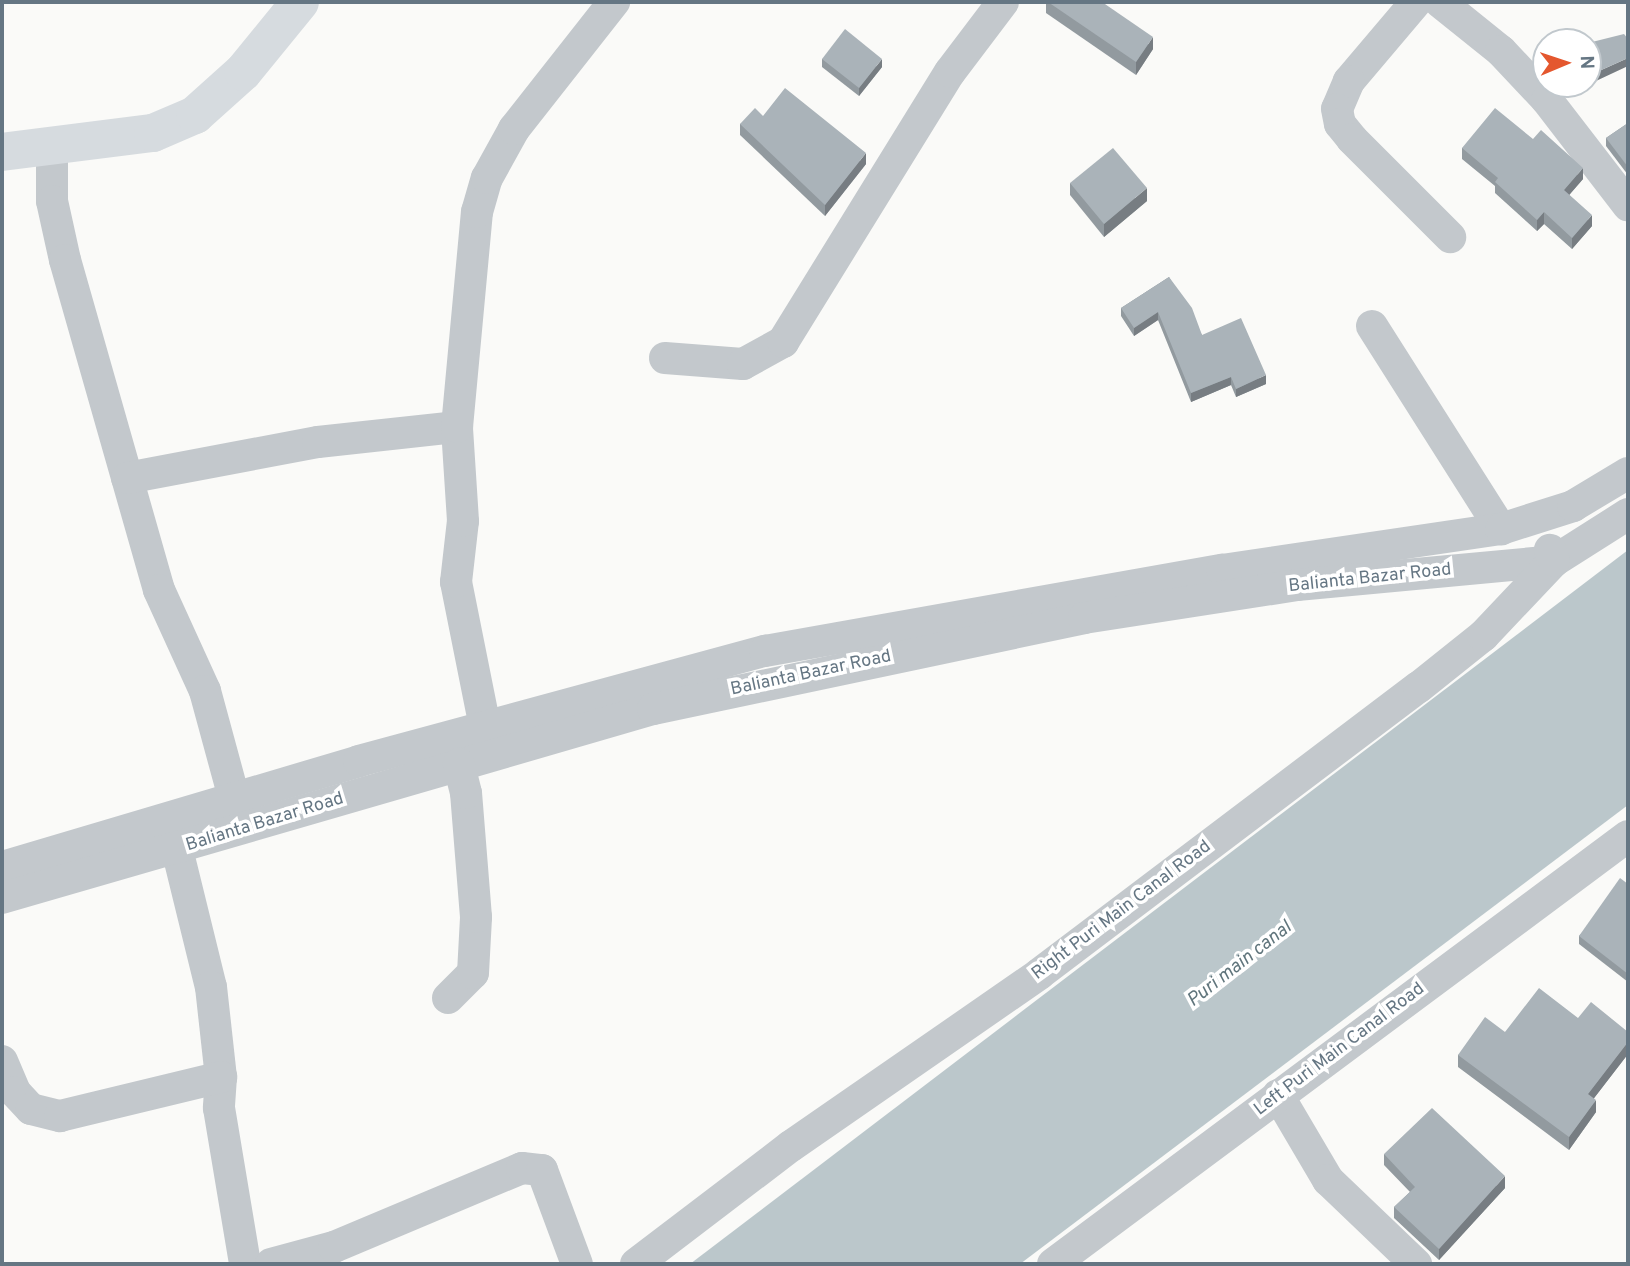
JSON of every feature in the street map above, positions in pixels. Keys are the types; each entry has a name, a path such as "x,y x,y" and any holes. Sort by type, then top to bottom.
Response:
{"main road":[{"path":"2,152 52,148 153,133 195,115 243,72 300,2"}],"street":[{"path":"485,727 456,582 463,521 457,426 477,212 487,178 514,129 614,2"},
{"path":"665,358 743,364 783,342 950,72 1003,2"},
{"path":"1416,2 1349,81 1337,98 1336,108 1340,124 1352,139 1450,237"},
{"path":"1440,2 1501,51 1538,90 1628,205"},
{"path":"52,148 54,213 127,478 159,590 205,691 234,797"},
{"path":"1372,327 1502,529"},
{"path":"127,478 318,442 457,426"},
{"name":"Balianta Bazar Road","path":"2,867 234,797 765,651 1290,558 1502,529 1540,519 1628,473"},
{"name":"Balianta Bazar Road","path":"2,898 653,709 1084,618 1297,585 1554,561 1628,514"},
{"path":"1540,519 1554,561"},
{"name":"Right Puri Main Canal Road","path":"636,1264 791,1146 1039,974 1419,687 1483,636 1554,561"},
{"path":"448,998 473,972 475,931 472,846 459,764"},
{"name":"Left Puri Main Canal Road","path":"1053,1264 1628,836"},
{"path":"177,849 211,987 221,1077 219,1108 246,1264"},
{"path":"2,1061 15,1092 31,1109 60,1116 221,1077"},
{"path":"1278,1095 1328,1180 1416,1264"},
{"path":"271,1264 334,1247 522,1168 542,1170 577,1264"}],"water":[{"name":"Puri main canal","path":"1628,550 1628,805 1020,1264 690,1264"}],"building":[{"path":"1048,2 1102,2 1153,37 1136,62"},
{"path":"845,29 882,59 859,88 822,59"},
{"path":"1624,34 1628,39 1628,58 1602,70 1602,40"},
{"path":"785,88 866,153 825,205 740,124 755,108 763,116"},
{"path":"1495,108 1533,139 1541,130 1583,168 1564,190 1592,215 1572,238 1544,212 1537,220 1495,182 1498,178 1462,148"},
{"path":"1628,123 1628,167 1606,138"},
{"path":"1113,148 1147,188 1104,224 1070,183"},
{"path":"1169,277 1192,308 1202,335 1241,318 1266,375 1236,389 1231,377 1191,393 1158,312 1134,328 1121,308"},
{"path":"1620,878 1628,884 1628,974 1579,936"},
{"path":"1539,988 1578,1018 1591,1002 1628,1032 1628,1042 1588,1094 1596,1100 1569,1137 1458,1055 1485,1017 1505,1032"},
{"path":"1432,1108 1505,1176 1439,1249 1394,1207 1415,1187 1384,1154"}]}
